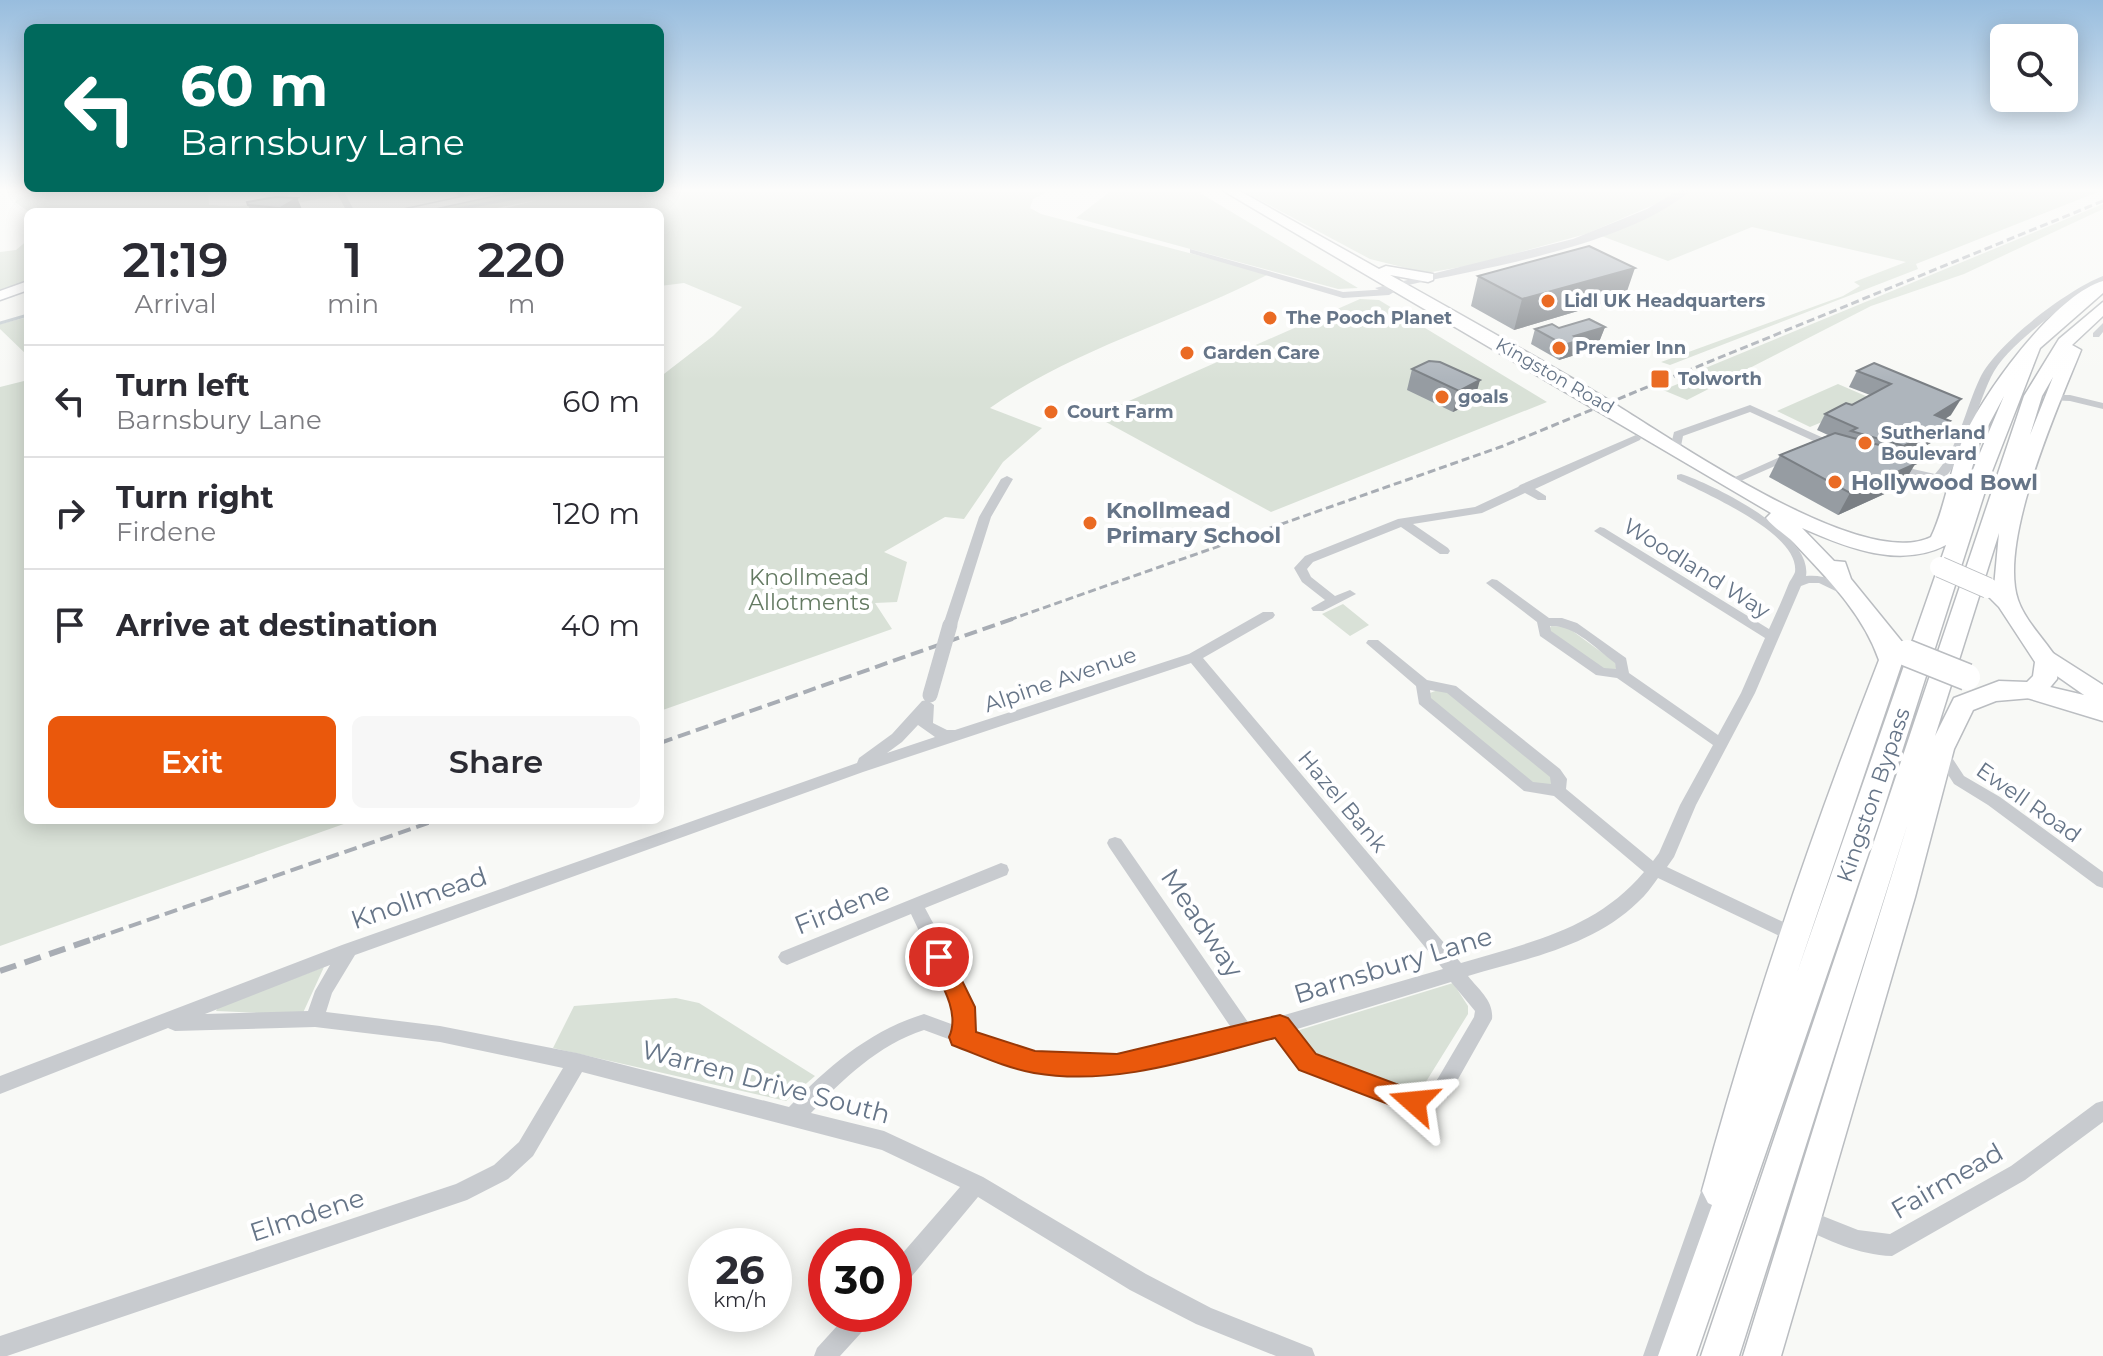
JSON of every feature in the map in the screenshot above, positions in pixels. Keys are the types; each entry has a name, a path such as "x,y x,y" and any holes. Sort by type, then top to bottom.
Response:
{"main road":[{"name":"Kingston Road","path":"1329,253 1730,482 1839,537 1940,567 1988,588 2007,602"},
{"name":"Kingston Road","path":"1343,253 1394,288"},
{"path":"1353,259 1431,278 1426,293 1428,307"},
{"name":"Kingston Bypass","path":"1681,1345 1866,820 1979,479 2032,348 2059,321 2103,286"},
{"path":"0,296 24,287"},
{"name":"Kingston Road","path":"1428,307 1636,438 1784,524 1845,587 1881,633 1907,653 1967,677 2069,699 2103,712"},
{"path":"2098,322 2052,398 2003,548 2002,584 2007,602 2045,656 2103,697"},
{"name":"Kingston Bypass","path":"1720,1356 2033,396 2065,343 2098,322"},
{"path":"1845,587 1837,562 1844,553 1862,548 1921,550 1939,541 1961,469 1992,397 2032,348"},
{"path":"1681,1345 1745,1089 1794,935 1891,660 1881,633"},
{"path":"1762,1356 1901,897 1941,749 1963,704 1985,695 2024,691 2045,679 2045,656"}],"street":[{"path":"1201,253 1355,296 1531,253"},
{"path":"1938,478 1971,416 1992,366 2029,330 2103,279"},
{"path":"2052,398 2070,398 2103,406"},
{"path":"1676,449 1678,434 1739,410 1757,410 1836,450 1805,449 1730,482"},
{"path":"1958,411 1971,416"},
{"path":"1334,601 1303,575 1300,568 1304,563 1402,522 1478,510 1636,438"},
{"path":"1878,463 1919,476 1938,478 1956,493"},
{"name":"Barnsbury Lane","path":"795,1115 849,1063 911,1026 924,1022 1035,1062 1117,1066 1280,1026 1457,974 1566,939 1610,915 1633,897 1666,857 1773,637 1801,572 1800,558 1786,537 1681,477"},
{"path":"962,735 936,732 925,725 927,702 985,517 1007,479"},
{"path":"1524,487 1542,498"},
{"path":"1402,522 1444,551"},
{"name":"Woodland Way","path":"1600,531 1773,637"},
{"path":"1795,584 1805,579 1823,579 1845,587"},
{"path":"1492,583 1546,622 1565,622 1621,661 1623,671 1620,674"},
{"path":"1318,608 1350,594"},
{"name":"Alpine Avenue","path":"858,768 1194,657 1268,615"},
{"path":"1546,622 1545,633 1601,672 1620,674 1720,743"},
{"path":"1373,643 1423,684 1451,689 1555,773 1559,779 1558,791"},
{"name":"Hazel Bank","path":"1194,657 1484,1009 1483,1019 1441,1091 1427,1100 1406,1101 1307,1062 1280,1026"},
{"path":"1423,684 1424,700 1529,787 1558,791 1655,870 1794,935"},
{"path":"858,768 897,738 927,702"},
{"name":"Ewell Road","path":"1941,749 1951,773 1959,780 1994,801 2103,881"},
{"name":"Knollmead","path":"0,1085 348,950 858,768"},
{"name":"Meadway","path":"1115,843 1245,1033"},
{"name":"Firdene","path":"787,957 1001,870"},
{"name":"Firdene","path":"916,906 963,1007 965,1029 961,1037"},
{"path":"315,1019 324,991 348,950"},
{"name":"Warren Drive South","path":"169,1018 175,1023 315,1019 440,1034 577,1062 795,1115 884,1141 976,1184 1138,1282 1204,1316 1304,1356"},
{"name":"Elmdene","path":"0,1347 460,1193 501,1172 526,1149 577,1062"},
{"path":"1654,1356 1745,1089"},
{"name":"Fairmead","path":"1805,1219 1874,1246 1892,1245 2018,1173 2103,1110"},
{"path":"912,1259 976,1184"},
{"path":"825,1356 847,1332"}],"green space":[{"path":"0,253 24,253 24,284 0,293"},
{"name":"Knollmead Allotments","path":"664,253 1190,253 1269,274 1091,352 1022,387 990,408 1042,428 1003,462 964,519 945,517 884,552 907,562 897,602 875,603 892,629 664,710 664,374 713,336 742,307 684,283 664,286"},
{"path":"1206,253 1300,253 1358,288 1338,289"},
{"path":"1359,253 1516,253 1426,273 1370,259"},
{"path":"1648,253 1687,253 1668,261"},
{"path":"1868,253 1943,253 1916,264 1918,269 1670,365 1661,362 1843,296 1860,286 1854,282 1906,262"},
{"path":"1984,253 2008,253 1964,274 1871,306 1687,400 1663,390 1690,379 1686,376"},
{"path":"1360,299 1379,300 1547,402 1271,512 1095,416"},
{"path":"24,318 24,352 0,329 0,324"},
{"path":"24,381 24,824 344,824 0,946 0,387"},
{"path":"1838,384 1875,400 1810,427 1777,411"},
{"path":"1343,604 1369,625 1350,636 1322,614"},
{"path":"1551,626 1567,627 1615,662 1617,671 1601,669 1549,630"},
{"path":"1438,690 1450,693 1551,775 1554,783 1549,787 1530,782 1432,703 1427,694"},
{"path":"324,967 302,1015 216,1011 218,1007"},
{"path":"1453,983 1468,1006 1468,1014 1424,1085 1408,1088 1307,1053 1293,1032"},
{"path":"676,998 699,1003 815,1076 786,1101 553,1048 574,1006"}],"building":[{"path":"1562,253 1604,253 1635,268 1522,299 1478,276"},
{"path":"1589,319 1605,327 1574,336 1580,340 1564,345 1535,329 1552,324 1559,328"},
{"path":"1429,361 1440,362 1480,380 1459,391 1412,369"},
{"path":"1874,363 1961,399 1935,415 1950,421 1904,446 1851,431 1857,428 1825,414 1846,403 1852,405 1891,384 1857,371"},
{"path":"1835,433 1890,448 1886,450 1915,464 1850,493 1780,455"}],"waterway":[{"path":"0,323 24,316"}],"railway":[{"path":"1009,620 1503,446 1975,253"},
{"path":"664,742 1015,618"},
{"path":"93,939 425,824"},
{"path":"0,971 99,937"}],"place":[{"name":"Lidl UK Headquarters","path":"1548,301"},
{"name":"The Pooch Planet","path":"1270,318"},
{"name":"Premier Inn","path":"1559,348"},
{"name":"Garden Care","path":"1187,353"},
{"name":"Tolworth","path":"1660,379"},
{"name":"goals","path":"1442,397"},
{"name":"Court Farm","path":"1051,412"},
{"name":"Sutherland Boulevard","path":"1865,443"},
{"name":"Hollywood Bowl","path":"1835,482"},
{"name":"Knollmead Primary School","path":"1090,523"}],"route":[{"path":"939,957 963,1007 965,1029 961,1037 1014,1057 1035,1062 1117,1066 1280,1026 1307,1062 1414,1102"}]}
